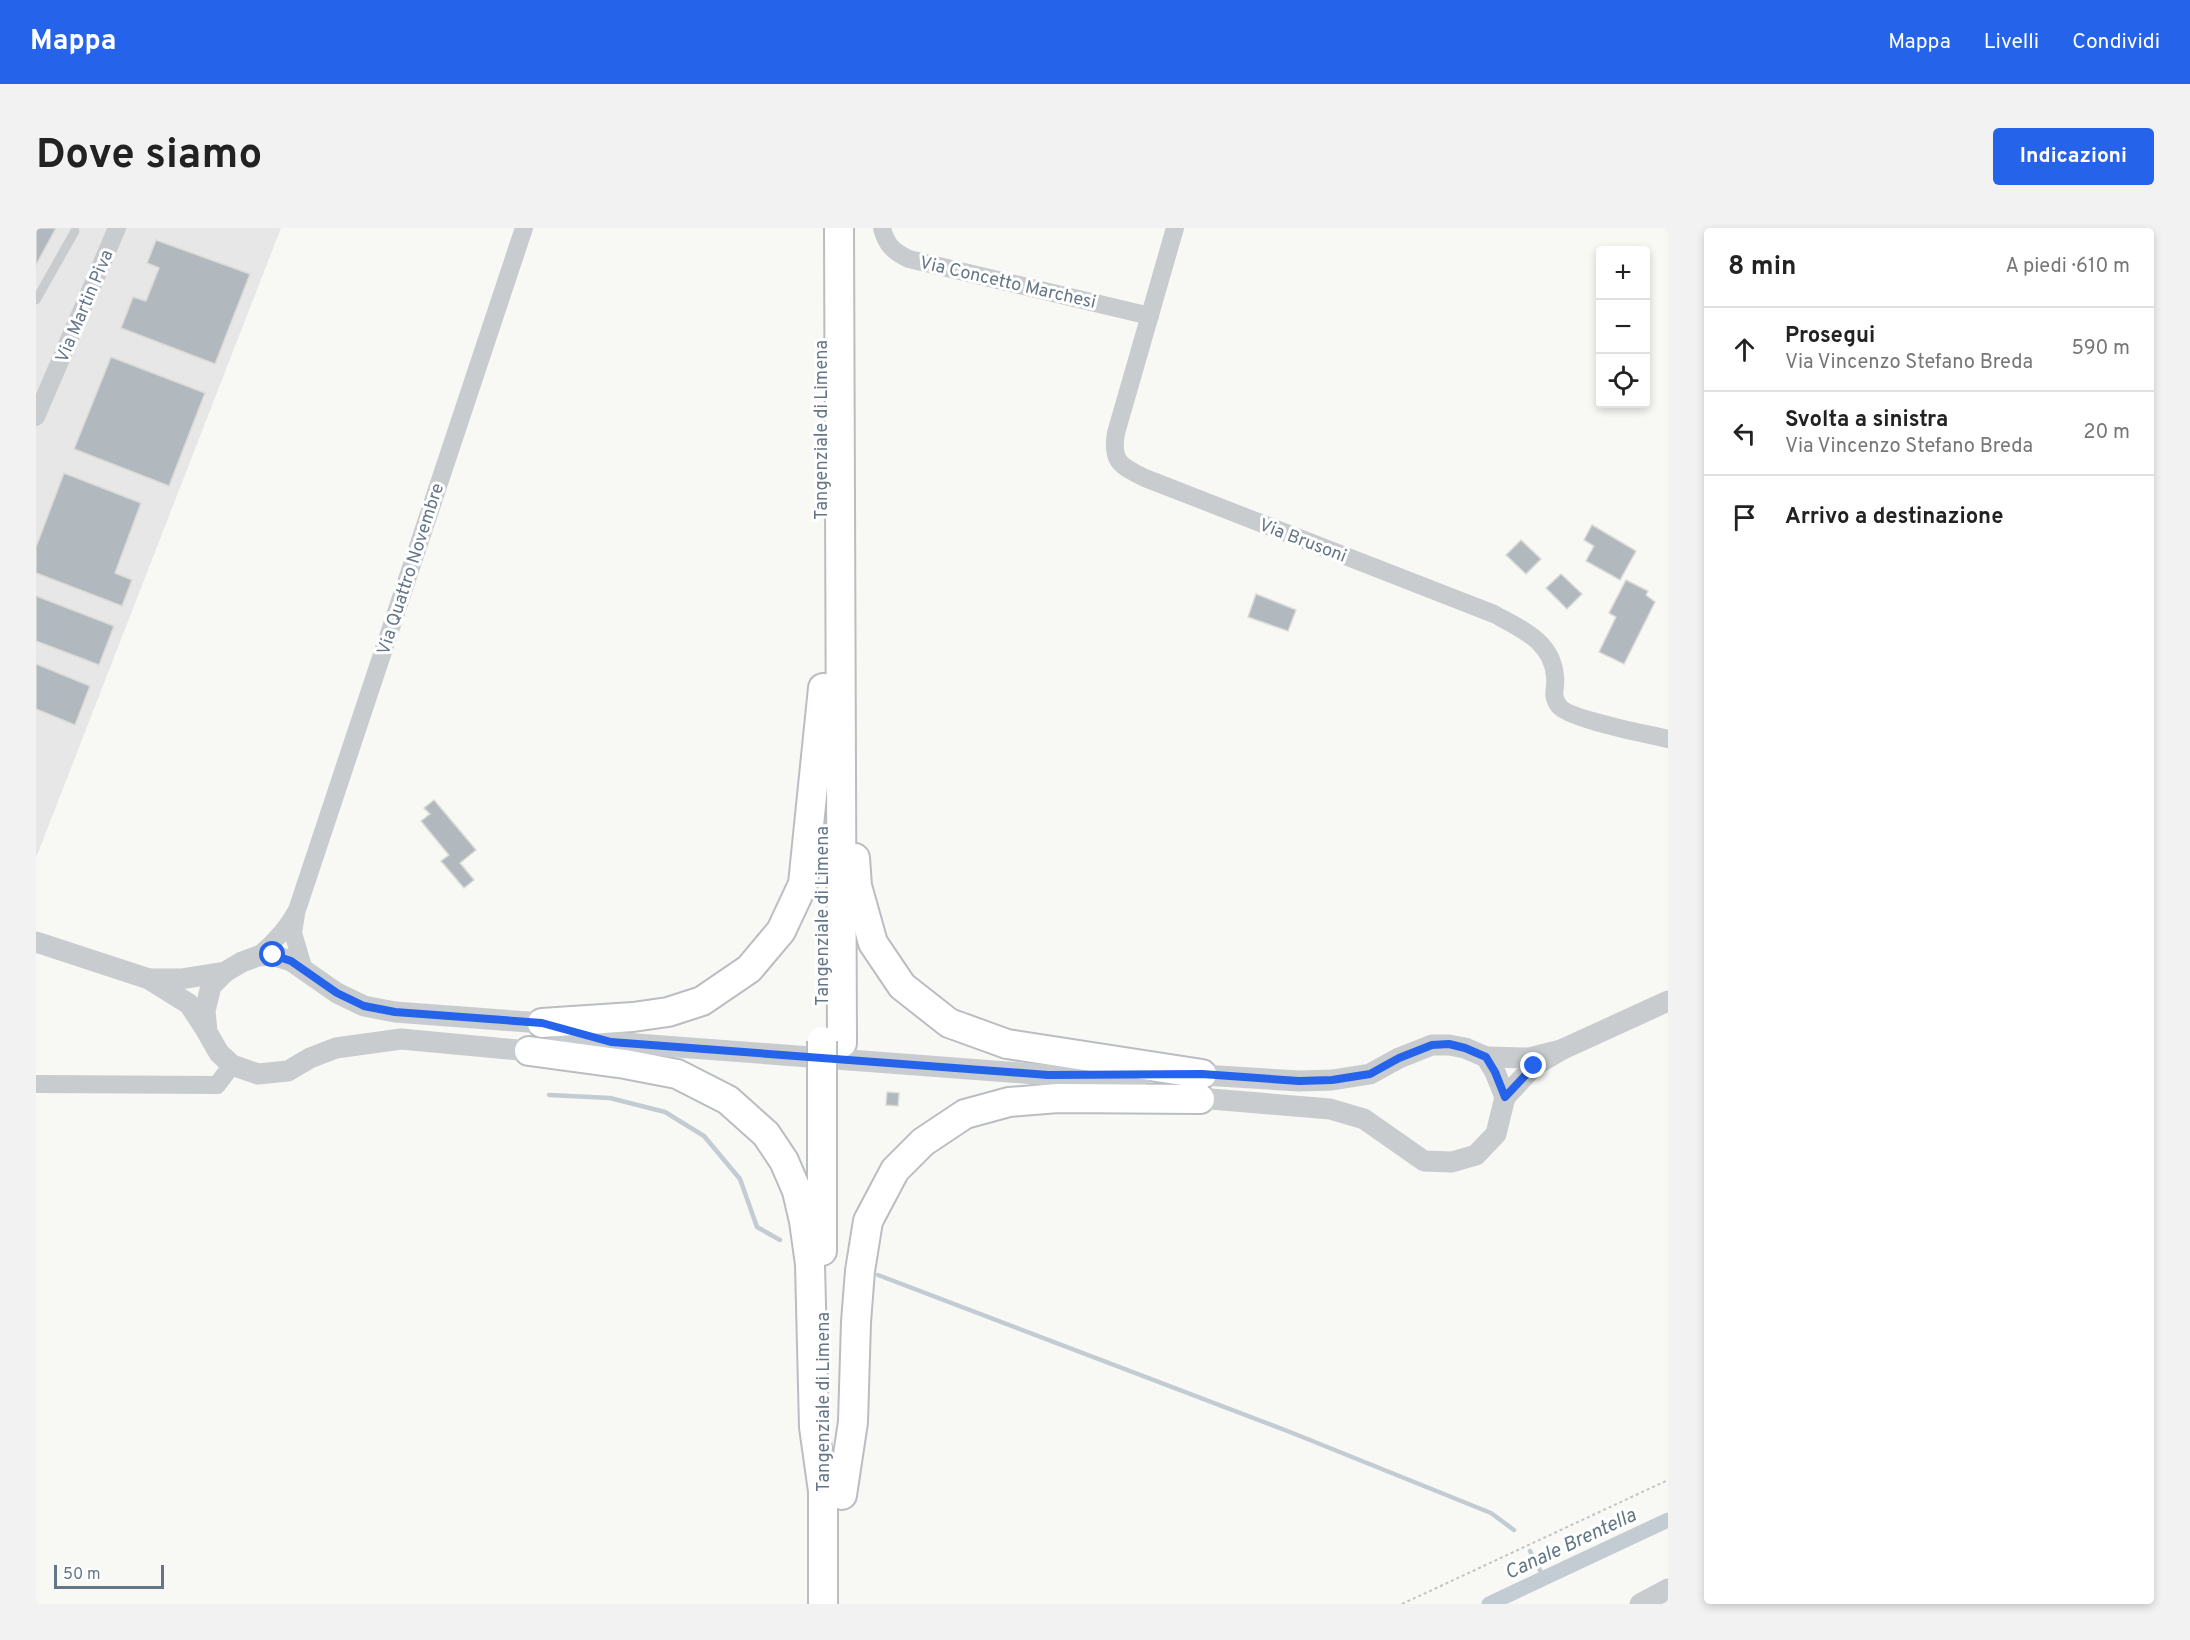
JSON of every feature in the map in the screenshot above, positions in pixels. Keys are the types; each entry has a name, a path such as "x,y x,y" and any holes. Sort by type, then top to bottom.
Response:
{"highway":[{"name":"Tangenziale di Limena","path":"819,228 823,688 832,1042"},
{"name":"Tangenziale di Limena","path":"839,228 841,651 832,1075 833,1493 842,1604"},
{"path":"841,651 852,734 852,812 857,886 873,943 902,986 949,1023 1007,1044 1201,1087"},
{"path":"542,1023 633,1017 668,1012 702,1001 749,969 781,931 803,884 823,688"},
{"path":"529,1051 625,1064 677,1074 728,1100 766,1134 784,1161 797,1191 804,1221 810,1264 814,1427 833,1493"},
{"path":"833,1493 853,1422 856,1322 860,1271 868,1221 895,1170 923,1142 965,1114 1009,1102 1201,1087"},
{"name":"Tangenziale di Limena","path":"823,1604 833,1493"}],"street":[{"name":"Via Martin Piva","path":"36,417 117,228"},
{"name":"Via Quattro Novembre","path":"304,970 293,933 297,910 524,228"},
{"name":"Via Concetto Marchesi","path":"882,228 886,242 896,253 909,259 1150,316"},
{"name":"Via Brusoni","path":"1175,228 1116,433 1113,448 1117,459 1127,469 1145,478 1494,614 1528,633 1545,646 1553,663 1556,678 1553,693 1560,708 1575,716 1668,739"},
{"name":"Via Quattro Novembre","path":"258,956 282,934 297,910"},
{"path":"36,942 149,979 189,1004 219,1053 232,1065 258,1074 288,1071 310,1058 336,1048 401,1039 529,1051 611,1042 1201,1087 1330,1109 1364,1119 1424,1161 1452,1162 1476,1155 1496,1134 1505,1097 1534,1066 1561,1050 1668,1001"},
{"path":"149,979 182,979 225,972 258,956 273,955 291,961 337,993 364,1006 395,1012 542,1023 611,1042"},
{"path":"207,1032 205,1011 211,986 225,972"},
{"path":"1201,1087 1332,1080 1370,1074 1399,1058 1432,1045 1449,1044 1486,1057 1529,1058 1561,1050"},
{"path":"1486,1057 1505,1097"},
{"path":"36,1084 217,1085 232,1065"},
{"path":"1640,1604 1668,1589"}],"lane":[{"path":"36,300 75,231"}],"path":[{"path":"1402,1604 1668,1480"}],"shaded area":[{"path":"36,228 281,228 36,858"}],"building":[{"path":"36,228 56,228 36,265"},
{"path":"156,240 250,274 215,364 121,328 133,297 146,301 159,268 147,263"},
{"path":"111,357 205,393 169,486 74,449"},
{"path":"64,473 141,503 115,573 132,580 122,606 36,573 36,547"},
{"path":"1592,525 1636,551 1620,580 1586,561 1594,546 1584,540"},
{"path":"1521,540 1541,559 1526,574 1506,555"},
{"path":"1561,574 1582,594 1567,609 1546,588"},
{"path":"1626,580 1648,591 1646,595 1655,602 1624,664 1599,652 1616,617 1609,613"},
{"path":"1256,594 1296,610 1288,631 1248,617"},
{"path":"36,596 114,626 99,665 36,641"},
{"path":"36,664 90,686 75,725 36,709"},
{"path":"434,800 476,850 460,863 474,880 464,888 441,861 449,855 421,821 430,814 424,808"},
{"path":"887,1092 899,1093 898,1106 886,1105"}],"waterway":[{"path":"549,1095 610,1098 665,1112 704,1136 740,1179 757,1227 780,1240"},
{"path":"878,1275 1290,1432 1491,1513 1514,1530"},
{"name":"Canale Brentella","path":"1489,1604 1668,1520"},
{"path":"1530,1551 1544,1578"}],"route":[{"path":"273,955 291,961 337,993 364,1006 395,1012 542,1023 611,1042 1048,1075 1202,1074 1299,1081 1332,1080 1370,1074 1399,1058 1432,1045 1449,1044 1486,1057 1505,1097 1534,1066"}]}
